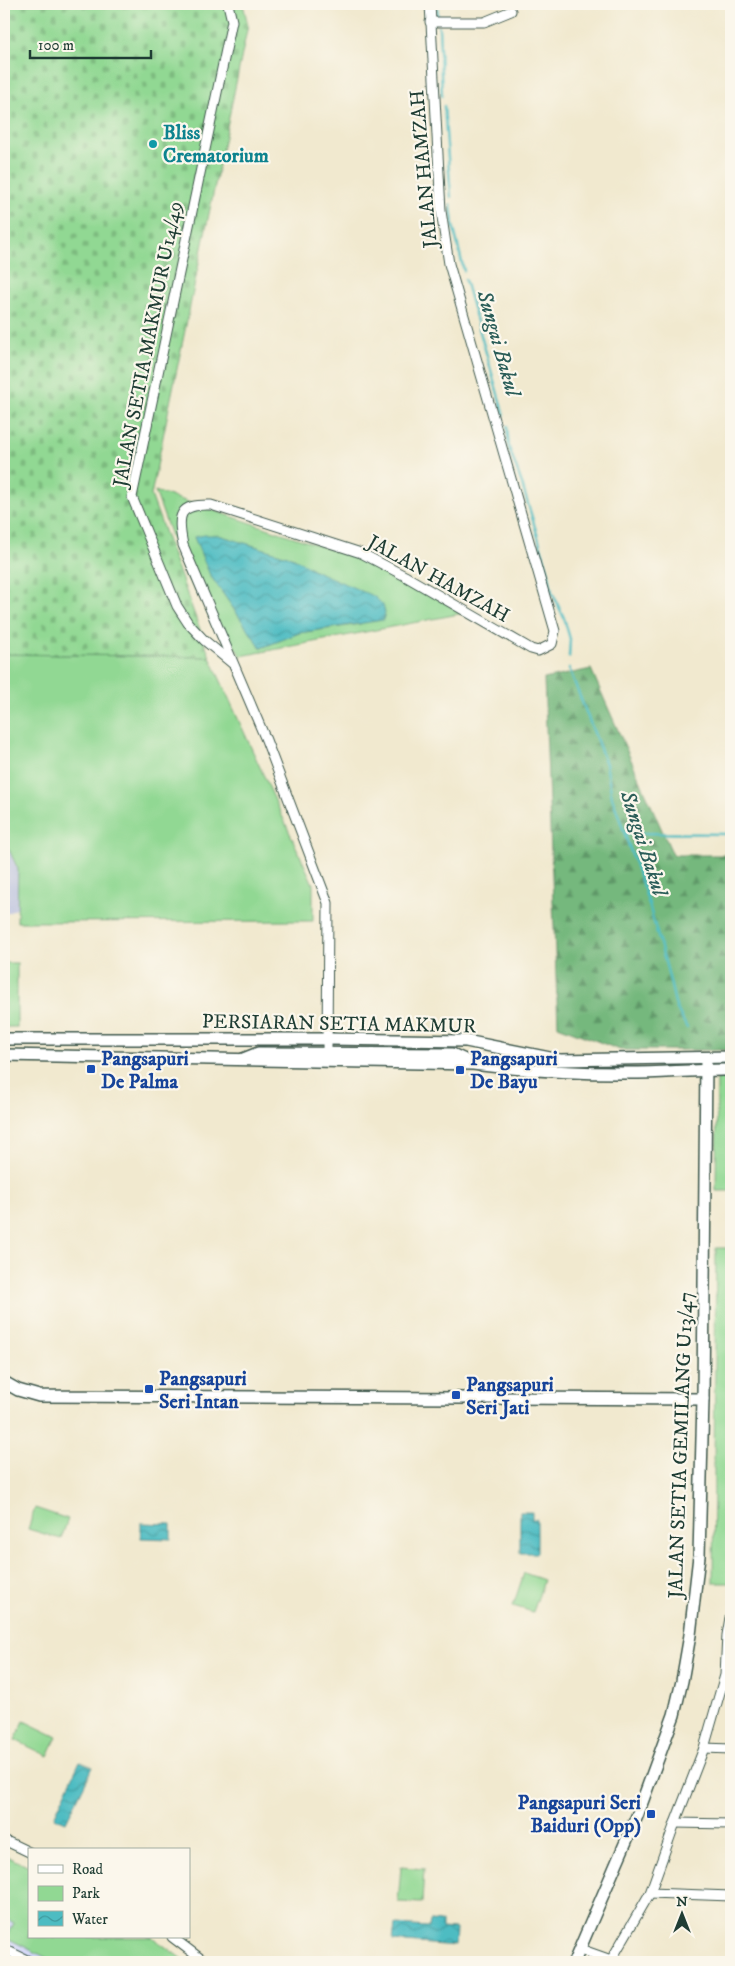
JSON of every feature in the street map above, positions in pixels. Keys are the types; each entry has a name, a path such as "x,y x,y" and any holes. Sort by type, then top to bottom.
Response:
{"street":[{"name":"JALAN SETIA MAKMUR U14/49","path":"228,4 232,21 132,497 177,606 188,624 233,664"},
{"name":"JALAN HAMZAH","path":"328,1053 328,903 269,749 183,545 180,518 184,510 194,504 211,505 361,553 406,576 531,649 538,651 552,644 555,631 449,264 441,211 430,4"},
{"path":"430,22 484,22 511,11"},
{"name":"PERSIARAN SETIA MAKMUR","path":"4,1040 328,1039 466,1041 560,1060 706,1064 731,1070"},
{"path":"239,1060 258,1052 452,1054 473,1064"},
{"name":"PERSIARAN SETIA MAKMUR","path":"4,1055 473,1064 535,1070 623,1073 706,1064 731,1058"},
{"name":"JALAN SETIA GEMILANG U13/47","path":"574,1962 637,1816 674,1715 682,1681 695,1598 699,1556 703,1399 706,1064"},
{"path":"4,1382 18,1390 39,1396 703,1399"},
{"path":"580,1949 610,1961 650,1893 674,1823 704,1748 728,1676 727,1635 731,1612"},
{"path":"704,1748 731,1749"},
{"path":"674,1823 731,1824"},
{"path":"4,1840 28,1852"},
{"path":"650,1893 731,1896"},
{"path":"173,1938 205,1962"},
{"path":"4,1949 31,1962"}],"shaded area":[{"path":"4,839 18,869 18,908 4,915"},
{"path":"4,1918 14,1923 7,1938 55,1962 4,1962"}],"green space":[{"path":"4,4 243,4 248,25 151,495 210,657 4,654"},
{"path":"155,491 375,564 464,613 241,656 185,575","holes":["218,535 294,558 316,571 361,624 299,633 261,648 210,575 194,537"]},
{"path":"4,654 210,657 313,884 313,921 17,922 18,869 4,839"},
{"path":"591,669 673,855 731,855 731,1050 620,1050 558,1026 544,679"},
{"path":"4,963 17,963 17,1027 4,1027"},
{"path":"717,1078 731,1078 731,1191 716,1191"},
{"path":"716,1248 731,1248 731,1583 713,1583"},
{"path":"35,1508 68,1519 61,1539 28,1529"},
{"path":"524,1573 544,1580 533,1612 513,1606"},
{"path":"24,1721 57,1737 48,1756 15,1740"},
{"path":"4,1855 28,1867 28,1938 153,1938 186,1962 55,1962 7,1938 14,1923 4,1918"},
{"path":"401,1867 424,1869 422,1903 398,1902"}],"water":[{"path":"218,535 294,558 316,571 375,597 383,605 385,613 383,620 299,633 261,648 210,575 194,537"},
{"path":"520,1512 532,1512 532,1519 537,1519 537,1553 520,1553"},
{"path":"141,1523 171,1524 171,1539 141,1538"},
{"path":"80,1761 93,1767 66,1822 54,1817"},
{"path":"430,1921 442,1922 442,1928 456,1929 455,1946 393,1941 395,1925 429,1927"}],"waterway":[{"name":"Sungai Bakul","path":"437,4 438,19"},
{"name":"Sungai Bakul","path":"439,27 442,96"},
{"name":"Sungai Bakul","path":"444,106 451,197"},
{"name":"Sungai Bakul","path":"451,205 453,225 464,271"},
{"name":"Sungai Bakul","path":"465,280 504,415"},
{"name":"Sungai Bakul","path":"507,426 509,448 548,570 552,592 564,618 570,639 569,657"},
{"name":"Sungai Bakul","path":"569,668 606,764 612,797 648,901 676,1007 687,1028"},
{"path":"626,833 731,834"},
{"name":"Sungai Bakul","path":"728,1085 731,1088"}],"place":[{"name":"Bliss Crematorium","path":"153,144"},
{"name":"Pangsapuri De Palma","path":"91,1069"},
{"name":"Pangsapuri De Bayu","path":"460,1070"},
{"name":"Pangsapuri Seri Intan","path":"149,1389"},
{"name":"Pangsapuri Seri Jati","path":"456,1395"},
{"name":"Pangsapuri Seri Baiduri (Opp)","path":"651,1814"}]}
